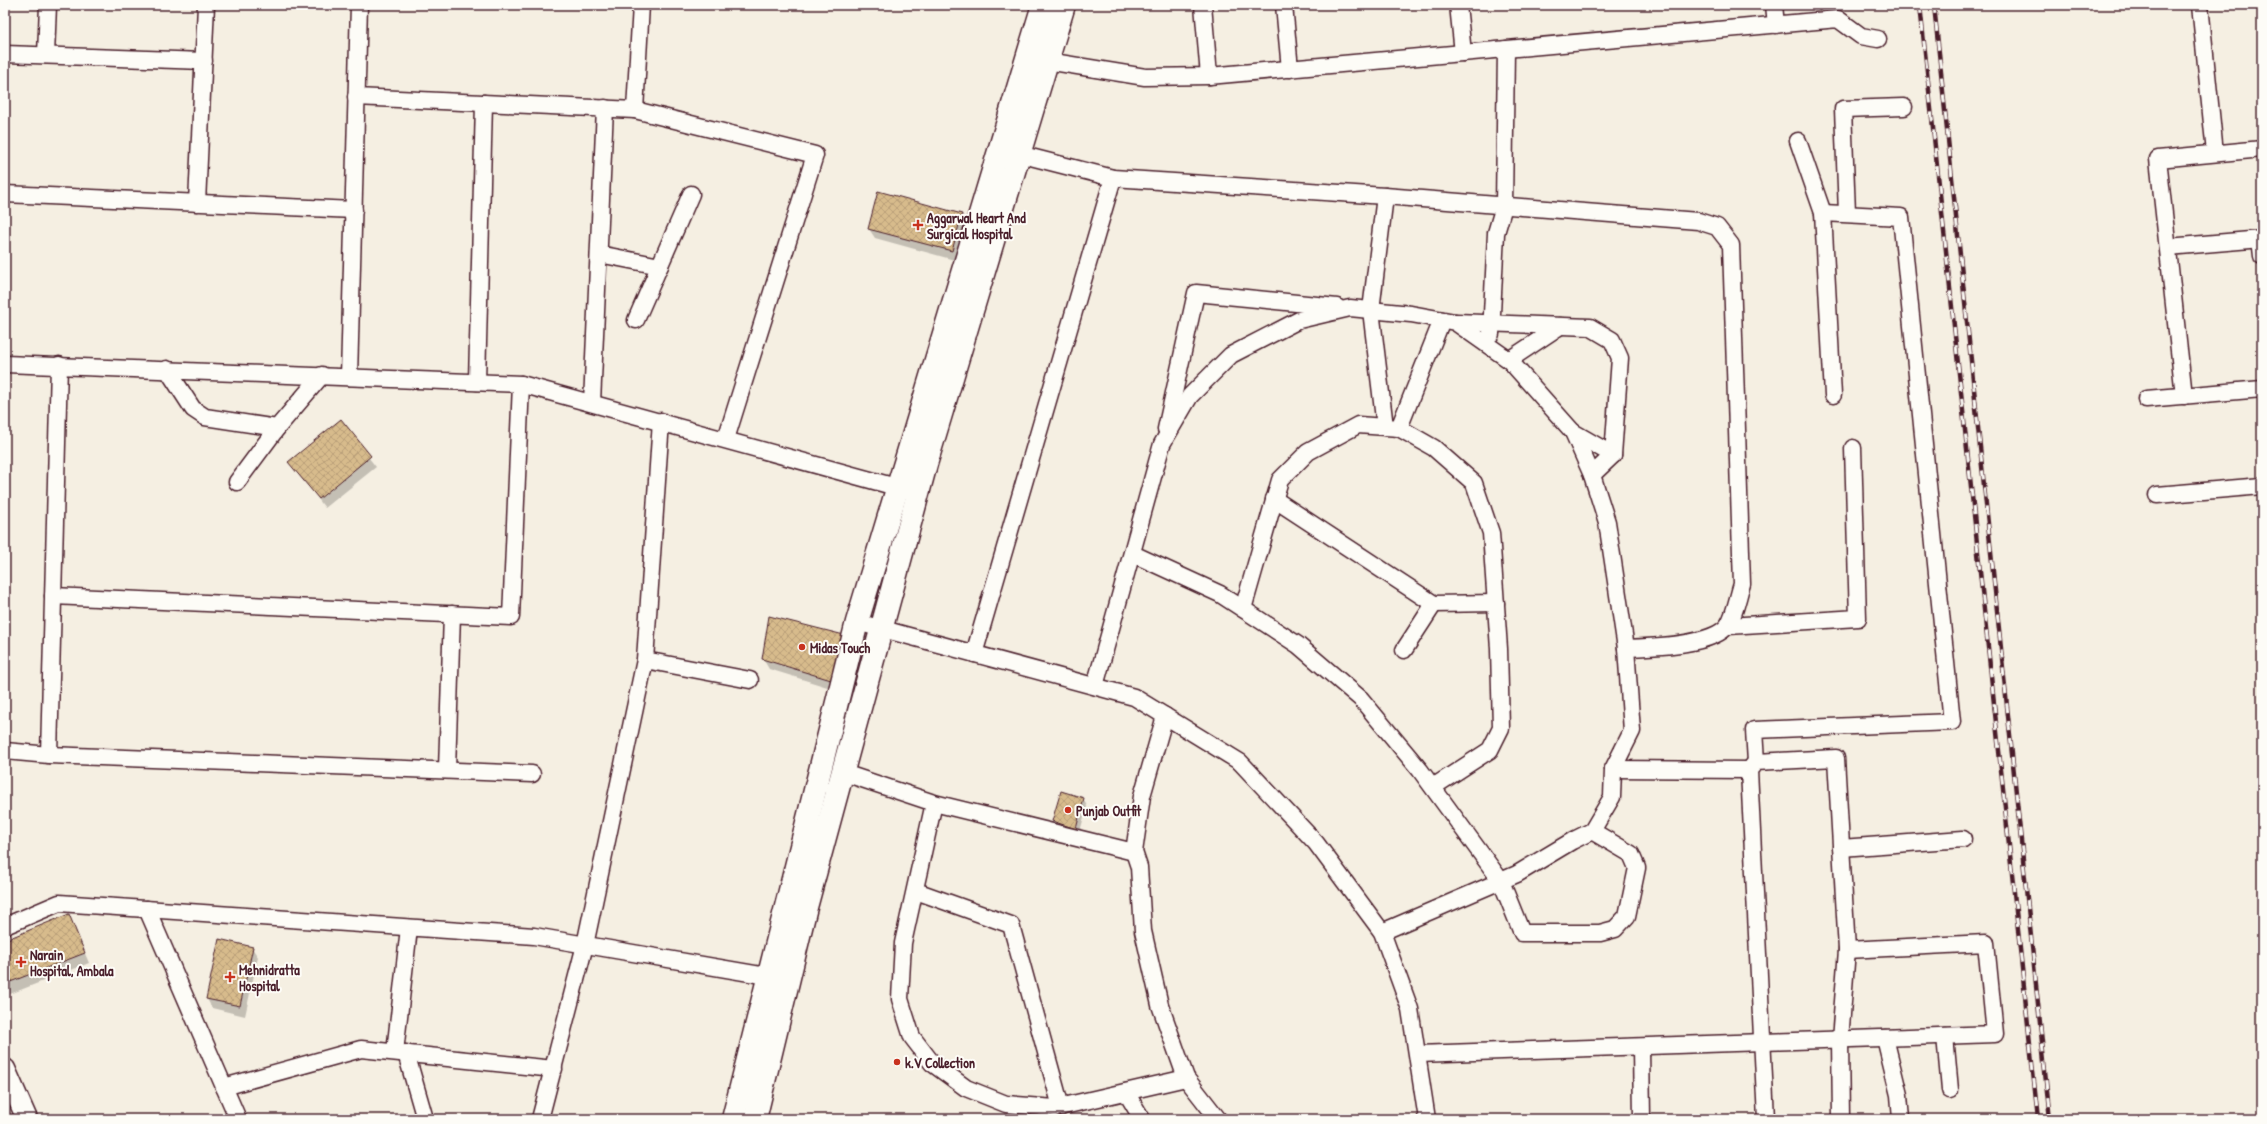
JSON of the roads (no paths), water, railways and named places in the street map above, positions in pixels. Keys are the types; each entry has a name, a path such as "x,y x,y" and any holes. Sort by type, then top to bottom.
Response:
{"main road":[{"path":"733,1119 767,976 857,622 1043,5"},
{"path":"755,1119 805,911 844,773 918,493 1064,5"}],"street":[{"path":"46,55 48,5"},
{"path":"197,203 206,5"},
{"path":"349,377 359,5"},
{"path":"635,110 641,5"},
{"path":"1203,5 1209,76"},
{"path":"1284,5 1290,69"},
{"path":"1458,5 1463,53"},
{"path":"1774,5 1776,25"},
{"path":"2200,5 2215,153"},
{"path":"1047,61 1145,77 1209,76 1838,19 1861,36 1878,39"},
{"path":"1490,347 1496,233 1504,206 1506,49"},
{"path":"5,54 204,61"},
{"path":"356,98 635,110 815,155 726,439"},
{"path":"478,382 484,103"},
{"path":"1847,213 1843,109 1904,107"},
{"path":"592,403 605,108"},
{"path":"1798,141 1823,213 1832,395"},
{"path":"2184,396 2158,159 2262,149"},
{"path":"1019,154 1113,178 1385,196 1698,221 1717,227 1731,245 1742,584 1728,626"},
{"path":"974,654 1113,178"},
{"path":"5,194 354,210"},
{"path":"636,320 691,194"},
{"path":"1385,196 1371,310 1392,428"},
{"path":"1766,1119 1752,766 1754,730 1952,722 1901,217 1847,213 1823,213"},
{"path":"2168,247 2261,239 2262,256"},
{"path":"599,254 660,266"},
{"path":"1095,686 1133,554 1162,444 1196,293 1371,310 1448,321 1590,327 1612,340 1620,358 1613,455 1592,475"},
{"path":"1162,444 1190,396 1231,355 1299,320 1350,308"},
{"path":"1382,932 1517,874 1572,840 1592,831 1612,797 1613,769 1632,731 1626,648 1607,522 1592,475 1572,432 1509,360 1448,321"},
{"path":"1392,428 1448,321"},
{"path":"1509,360 1560,326"},
{"path":"5,364 167,369 521,384 661,421 918,493"},
{"path":"49,754 59,365"},
{"path":"167,369 193,410 205,417 277,428"},
{"path":"237,482 277,428 322,376"},
{"path":"53,596 510,617 521,384"},
{"path":"2146,399 2262,389"},
{"path":"540,1119 585,945 645,660 661,421"},
{"path":"1242,609 1280,480 1308,452 1358,425 1392,428 1434,448 1474,484 1491,533 1496,603 1501,728 1490,750 1433,787"},
{"path":"1572,432 1613,455"},
{"path":"1626,648 1679,645 1716,635 1728,626 1858,618 1853,448"},
{"path":"2157,496 2262,486"},
{"path":"1274,499 1434,604 1496,603"},
{"path":"1133,554 1220,594 1298,645 1361,699 1433,787 1501,881 1522,933 1600,933 1615,929 1626,916 1637,868 1631,854 1592,831"},
{"path":"1404,650 1434,604"},
{"path":"447,770 452,614"},
{"path":"857,622 1134,697 1240,762 1316,843 1382,932 1410,1010 1427,1119"},
{"path":"645,660 750,680"},
{"path":"1166,716 1142,796 1134,852 1139,867 1143,931 1160,1005 1186,1078 1218,1119"},
{"path":"5,751 532,774"},
{"path":"1613,769 1752,766 1836,758 1846,950 1840,1040 1841,1119"},
{"path":"844,773 934,803 1134,852"},
{"path":"934,803 916,891 903,943 900,999 912,1037 932,1063 966,1088 1006,1104 1061,1107 1186,1078"},
{"path":"1841,848 1963,839"},
{"path":"916,891 1011,925 1061,1107"},
{"path":"5,926 59,903 534,936 789,980"},
{"path":"147,910 238,1119"},
{"path":"409,928 400,1053 425,1119"},
{"path":"1418,1054 1995,1034 1986,944 1846,950"},
{"path":"1945,1036 1950,1090"},
{"path":"1885,1038 1899,1095 1901,1119"},
{"path":"1641,1047 1642,1119"},
{"path":"224,1087 361,1048 554,1069"},
{"path":"5,1069 27,1119"},
{"path":"1126,1092 1142,1119"}],"railway":[{"path":"1920,5 2038,1119"},
{"path":"1934,5 2050,1119"}],"place":[{"name":"Aggarwal Heart And Surgical Hospital","path":"918,225"},
{"name":"Midas Touch","path":"802,647"},
{"name":"Punjab Outfit","path":"1068,810"},
{"name":"Narain Hospital, Ambala","path":"21,962"},
{"name":"Mehnidratta Hospital","path":"230,977"},
{"name":"k.V Collection","path":"897,1062"}]}
